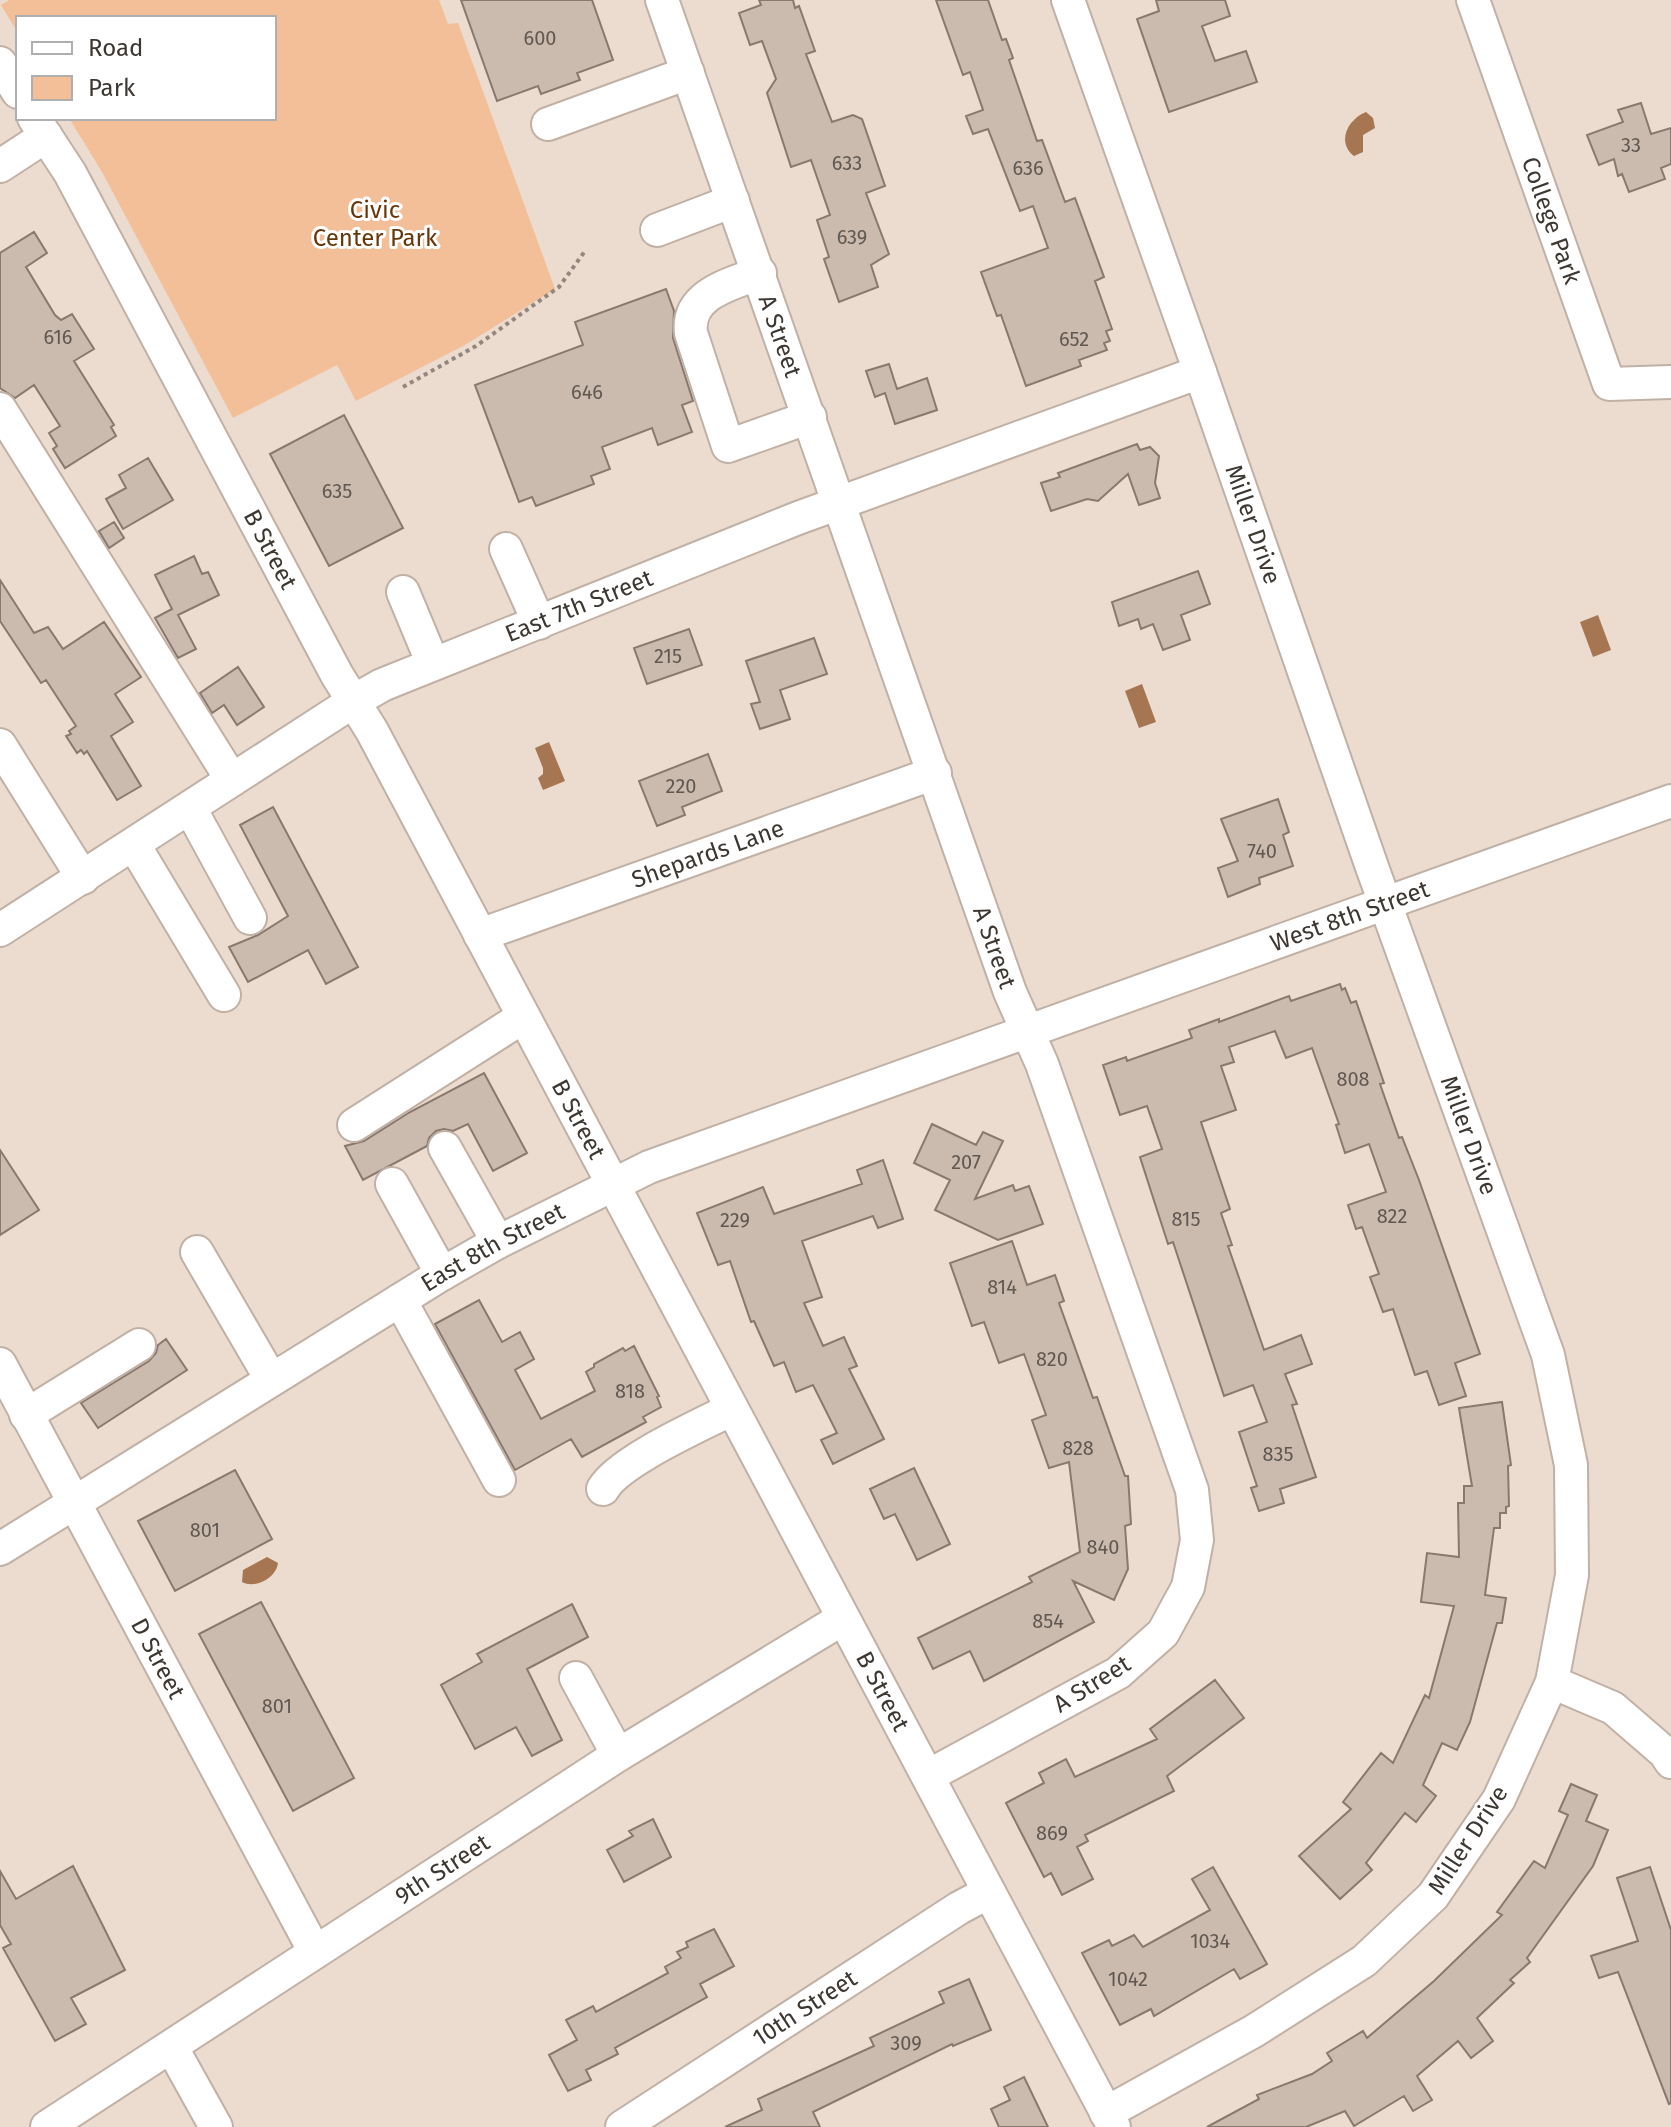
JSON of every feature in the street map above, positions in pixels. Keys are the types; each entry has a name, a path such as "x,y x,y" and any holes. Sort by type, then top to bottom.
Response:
{"street":[{"name":"A Street","path":"662,0 1010,992 1028,1030 1192,1490 1197,1540 1188,1587 1163,1633 1118,1673 928,1776"},
{"name":"Miller Drive","path":"1068,0 1386,905 1548,1355 1571,1465 1572,1575 1552,1682 1499,1799 1433,1896 1364,1961 1110,2120"},
{"name":"College Park","path":"1473,0 1609,384 1671,382"},
{"path":"0,63 16,89"},
{"path":"548,124 688,73"},
{"path":"0,166 40,127"},
{"name":"B Street","path":"40,127 70,173 337,675 354,701 614,1183 842,1619 1110,2120"},
{"path":"657,230 733,201"},
{"path":"760,273 717,289 695,306 689,321 728,446 810,417"},
{"name":"East 7th Street","path":"0,930 382,685 840,502 1200,372"},
{"path":"0,409 232,780"},
{"path":"506,549 539,623"},
{"path":"403,592 433,664"},
{"path":"0,745 83,878"},
{"name":"Shepards Lane","path":"480,935 935,773"},
{"name":"West 8th Street","path":"1028,1030 1671,801"},
{"path":"190,808 250,918"},
{"path":"134,845 224,995"},
{"path":"354,1125 523,1017"},
{"name":"East 8th Street","path":"0,1549 442,1274 614,1183 649,1167 1028,1030"},
{"path":"445,1148 498,1242"},
{"path":"392,1184 442,1274"},
{"path":"197,1252 271,1379"},
{"path":"400,1300 499,1480"},
{"path":"26,1415 139,1345"},
{"name":"D Street","path":"0,1364 315,1952"},
{"path":"603,1489 609,1479 629,1465 732,1409"},
{"name":"9th Street","path":"47,2127 618,1755 842,1619"},
{"path":"576,1678 618,1755"},
{"path":"1552,1682 1613,1708 1665,1753 1671,1762"},
{"name":"10th Street","path":"622,2127 959,1908 989,1892"},
{"path":"172,2048 216,2127"}],"path":[{"path":"403,387 476,346 559,287 585,251"}],"green space":[{"name":"Civic Center Park","path":"9,0 439,0 448,24 458,23 555,289 465,345 356,401 337,365 233,418 102,172 70,120 276,120 276,16 16,16 16,30 1,5"}],"shaded area":[{"path":"1366,112 1373,118 1375,128 1363,135 1363,152 1354,156 1346,144 1346,131 1354,120"},
{"path":"1598,615 1611,650 1593,657 1580,622"},
{"path":"1142,684 1156,722 1139,728 1125,691"},
{"path":"549,742 565,781 543,790 538,778 543,774 543,768 535,748"},
{"path":"267,1557 278,1563 274,1573 259,1583 242,1582 243,1570"}],"building":[{"path":"461,0 592,0 613,60 577,73 580,80 541,94 538,86 497,101"},
{"path":"759,0 793,0 795,8 799,6 815,51 806,54 832,122 853,115 862,119 885,186 866,193 889,254 871,265 878,287 839,302 824,259 829,257 817,220 830,215 811,160 791,167 767,93 776,79 762,41 750,45 739,13 761,5"},
{"path":"936,0 988,0 1002,40 1006,39 1013,58 1009,60 1037,141 1042,140 1065,202 1075,198 1104,277 1095,281 1112,329 1106,331 1110,341 1104,343 1107,350 1079,360 1081,366 1026,386 1001,315 997,316 981,272 1048,248 1033,206 1020,211 988,129 973,134 966,116 983,110 970,72 963,75"},
{"path":"1156,0 1225,0 1230,16 1202,26 1215,61 1246,51 1257,82 1169,112 1137,19 1159,11"},
{"path":"1641,103 1651,134 1671,128 1671,164 1661,168 1665,179 1629,192 1622,174 1618,176 1614,159 1599,165 1587,135 1623,122 1618,110"},
{"path":"34,232 47,253 26,267 55,315 61,320 72,314 94,349 74,361 114,425 111,427 116,436 65,468 53,449 57,446 49,433 60,426 34,385 15,398 0,388 0,253"},
{"path":"666,289 674,311 673,338 693,401 682,405 692,432 658,445 652,428 602,447 610,469 591,476 594,484 536,506 532,497 519,502 475,385 583,345 575,322"},
{"path":"889,364 897,389 927,378 937,410 895,424 885,393 875,397 866,371"},
{"path":"344,415 403,528 329,566 270,454"},
{"path":"1137,444 1140,450 1150,447 1159,456 1155,483 1160,498 1139,505 1128,474 1098,501 1087,499 1051,511 1041,483 1060,477 1058,473"},
{"path":"148,458 173,500 123,529 106,499 126,488 119,475"},
{"path":"114,522 124,538 109,548 99,531"},
{"path":"194,556 202,574 208,572 219,595 178,615 196,649 178,658 155,618 172,609 155,575"},
{"path":"1198,571 1210,604 1181,615 1190,640 1163,650 1153,624 1141,629 1138,619 1119,626 1112,602"},
{"path":"0,580 34,633 48,627 63,649 104,622 141,677 115,694 133,722 111,736 141,786 117,800 87,751 77,753 66,736 76,726 46,680 41,683 0,621"},
{"path":"689,629 702,665 647,684 634,648"},
{"path":"814,638 827,674 780,690 790,719 760,729 751,704 760,702 746,661"},
{"path":"238,667 264,707 237,725 224,705 212,713 200,693"},
{"path":"708,754 722,791 682,807 685,815 657,826 639,781"},
{"path":"1278,799 1289,832 1283,835 1293,866 1259,878 1260,884 1228,897 1218,868 1238,861 1221,819"},
{"path":"273,807 358,967 326,984 308,950 248,982 229,947 258,935 288,916 240,825"},
{"path":"1340,984 1351,1003 1356,1001 1384,1083 1380,1084 1399,1138 1402,1137 1419,1180 1480,1354 1455,1363 1466,1396 1439,1405 1427,1371 1415,1375 1393,1309 1383,1312 1370,1277 1379,1274 1362,1227 1356,1229 1348,1205 1386,1192 1369,1144 1345,1153 1336,1125 1339,1124 1312,1048 1286,1058 1275,1031 1229,1047 1234,1062 1221,1066 1236,1110 1201,1122 1230,1209 1221,1213 1232,1245 1228,1246 1264,1350 1301,1335 1312,1364 1285,1374 1297,1404 1292,1405 1316,1477 1280,1489 1284,1503 1259,1511 1251,1488 1257,1486 1239,1432 1267,1422 1253,1385 1224,1396 1173,1242 1168,1244 1140,1157 1162,1149 1147,1106 1120,1115 1103,1065 1126,1057 1127,1061 1192,1038 1189,1030 1219,1019 1219,1022 1289,996 1291,1001"},
{"path":"484,1073 527,1153 493,1171 468,1124 453,1131 436,1131 429,1138 427,1146 363,1180 345,1146 364,1141 410,1112"},
{"path":"932,1124 976,1145 983,1132 1003,1141 975,1199 1013,1185 1015,1191 1029,1186 1043,1224 998,1240 935,1210 950,1180 914,1163"},
{"path":"0,1150 39,1210 0,1235"},
{"path":"883,1160 903,1219 878,1228 873,1216 802,1241 822,1297 804,1303 823,1346 844,1337 857,1366 849,1369 884,1439 833,1464 821,1440 837,1433 813,1385 796,1392 784,1362 774,1366 754,1321 751,1322 730,1261 718,1265 697,1213 763,1187 774,1214 862,1184 857,1170"},
{"path":"1012,1241 1027,1285 1055,1275 1064,1301 1059,1303 1093,1398 1097,1397 1125,1476 1128,1476 1131,1524 1125,1526 1128,1569 1114,1600 1073,1581 1094,1622 984,1681 970,1651 933,1669 918,1638 1032,1582 1029,1577 1080,1552 1069,1462 1049,1468 1032,1420 1046,1415 1024,1354 999,1363 984,1322 972,1326 950,1263"},
{"path":"479,1300 502,1342 520,1332 534,1359 515,1370 541,1419 595,1391 586,1372 623,1348 625,1351 634,1346 659,1396 661,1407 643,1417 646,1422 582,1457 571,1439 515,1470 435,1324"},
{"path":"166,1339 187,1370 98,1428 81,1403 149,1361 158,1345"},
{"path":"1502,1402 1511,1465 1508,1466 1509,1506 1506,1513 1500,1513 1500,1528 1494,1528 1485,1595 1506,1598 1502,1623 1497,1623 1470,1722 1457,1750 1442,1743 1423,1785 1436,1796 1416,1822 1405,1813 1366,1863 1372,1870 1340,1899 1299,1856 1351,1809 1343,1802 1381,1753 1393,1763 1425,1695 1429,1698 1454,1606 1421,1602 1427,1553 1459,1557 1458,1503 1464,1503 1464,1486 1472,1486 1459,1408"},
{"path":"914,1468 950,1544 917,1560 895,1514 884,1519 870,1489"},
{"path":"235,1470 272,1539 175,1591 138,1521"},
{"path":"261,1602 354,1778 293,1811 199,1634"},
{"path":"572,1604 588,1637 527,1669 562,1740 532,1756 516,1727 475,1749 441,1685 482,1662 477,1654"},
{"path":"1215,1680 1244,1718 1167,1776 1174,1791 1085,1835 1088,1841 1077,1847 1093,1879 1062,1895 1051,1873 1044,1877 1006,1803 1044,1783 1039,1773 1066,1759 1075,1777 1157,1739 1150,1729"},
{"path":"1571,1784 1597,1795 1586,1821 1608,1830 1593,1866 1527,1958 1530,1962 1510,1980 1514,1983 1477,2018 1493,2041 1471,2058 1458,2041 1417,2076 1432,2100 1413,2111 1404,2096 1354,2126 1345,2111 1306,2127 1207,2127 1259,2099 1257,2095 1312,2074 1332,2061 1327,2053 1363,2031 1367,2038 1434,1981 1502,1915 1497,1912 1534,1861 1545,1868 1568,1815 1559,1811"},
{"path":"653,1819 671,1857 624,1882 607,1850 633,1836 629,1831"},
{"path":"73,1866 125,1970 71,1998 86,2024 55,2041 3,1948 11,1944 0,1925 0,1871 16,1899"},
{"path":"1213,1867 1267,1964 1240,1979 1234,1969 1154,2016 1151,2009 1120,2025 1082,1953 1109,1940 1112,1946 1134,1935 1143,1947 1210,1910 1192,1879"},
{"path":"1650,1867 1671,1930 1669,2104 1618,1972 1599,1978 1591,1956 1638,1941 1617,1878"},
{"path":"714,1929 734,1966 700,1984 707,1997 615,2048 618,2054 586,2070 591,2080 568,2091 549,2055 577,2040 566,2020 593,2006 596,2012 668,1973 665,1967 681,1958 677,1952 688,1947 686,1942"},
{"path":"969,1979 991,2030 952,2044 813,2112 820,2127 725,2127 762,2110 758,2099 874,2046 870,2038 944,2003 939,1992"},
{"path":"1024,2077 1048,2127 999,2127 991,2109 1010,2100 1004,2087"}]}
